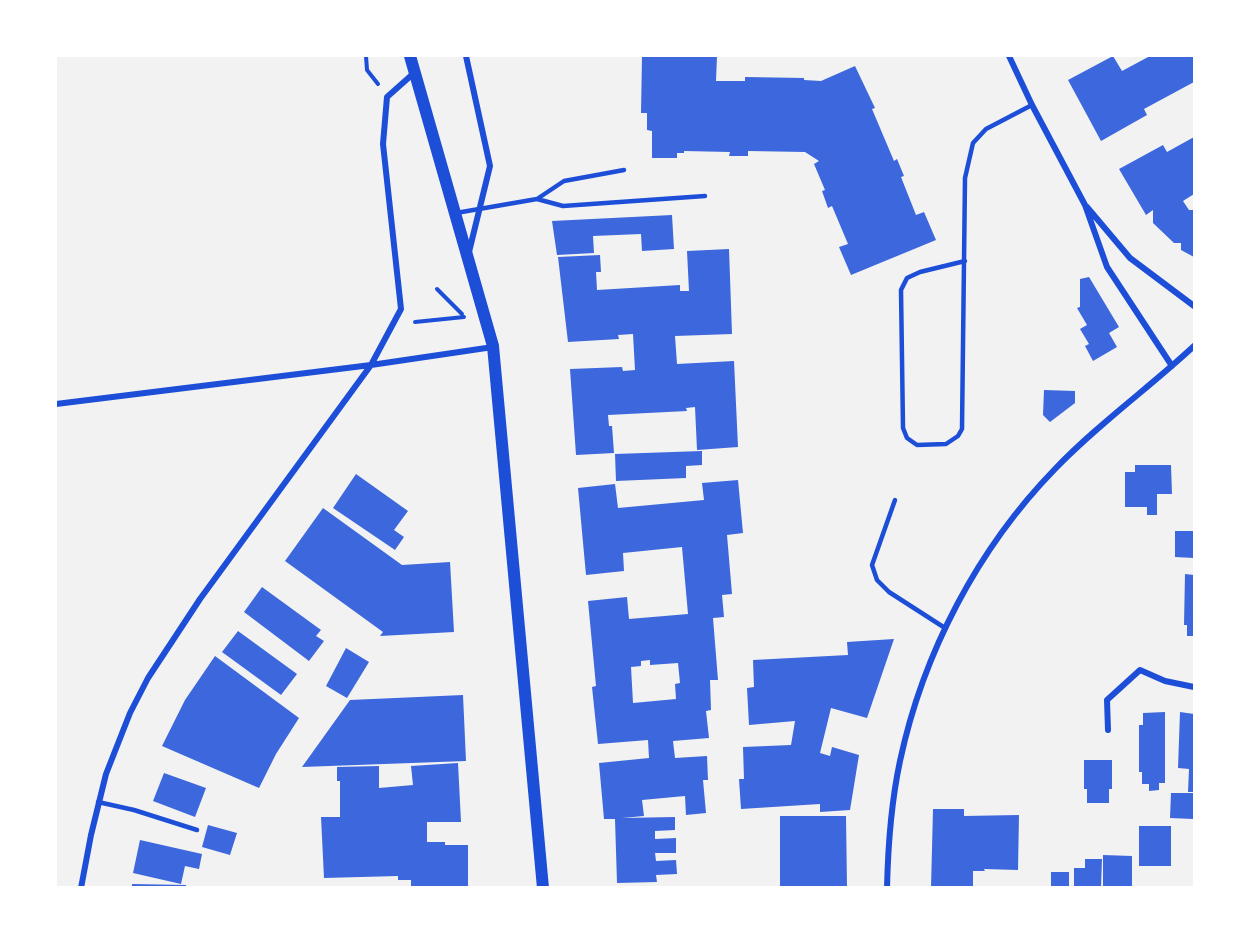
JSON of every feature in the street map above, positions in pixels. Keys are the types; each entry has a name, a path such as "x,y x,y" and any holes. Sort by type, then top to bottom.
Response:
{"main road":[{"path":"410,56 493,346 543,888"}],"street":[{"path":"466,56 490,166 468,255"},
{"path":"1009,56 1085,205 1107,267 1172,366"},
{"path":"81,888 98,802 116,745 130,713 166,650 200,599 371,365 401,309 383,144 387,97 414,73"},
{"path":"1085,205 1130,258 1194,306"},
{"path":"56,404 371,365 493,346"},
{"path":"887,888 888,836 900,761 921,688 945,628 984,559 1013,517 1048,476 1107,420 1194,346"},
{"path":"1108,730 1107,700 1140,670 1164,681 1194,687"}],"lane":[{"path":"965,261 920,272 908,278 901,290 903,428 907,438 917,445 946,444 958,436 962,429 965,261 966,177 973,143 986,129 1032,105"},
{"path":"456,213 537,199 564,181 624,170"},
{"path":"537,199 563,207 705,196"},
{"path":"895,500 872,565 878,580 889,592 945,628"},
{"path":"98,802 134,810 197,830"}],"path":[{"path":"366,56 368,70 387,97"},
{"path":"411,322 465,317"}],"building":[{"path":"642,56 717,56 716,81 745,81 745,77 804,78 804,80 821,81 855,66 875,108 872,109 894,161 897,159 904,176 901,177 916,215 924,212 936,240 851,275 839,247 848,244 832,206 828,208 822,191 825,190 814,164 819,161 805,152 748,151 748,156 729,156 730,152 684,151 684,153 677,153 677,158 652,158 652,131 647,130 647,113 641,113"},
{"path":"1113,56 1122,71 1150,56 1194,56 1194,82 1144,109 1147,115 1101,141 1068,80"},
{"path":"1194,137 1194,194 1183,201 1189,210 1194,210 1194,257 1181,250 1181,243 1174,243 1153,223 1153,210 1146,215 1119,169 1163,145 1167,152"},
{"path":"672,215 674,249 642,251 641,234 593,236 594,253 557,255 552,221"},
{"path":"729,249 732,334 675,336 677,364 734,361 738,447 697,450 695,407 686,408 687,411 608,415 609,426 612,426 614,453 576,455 570,369 622,367 623,371 635,370 633,334 618,335 619,339 568,342 558,257 600,255 601,272 596,272 597,290 680,285 680,291 689,291 687,251"},
{"path":"1089,277 1119,327 1109,333 1117,347 1093,361 1085,346 1089,344 1080,329 1087,325 1077,308 1080,307 1080,279"},
{"path":"1044,390 1075,391 1075,403 1050,422 1043,415"},
{"path":"702,451 702,465 686,466 686,478 616,481 615,454"},
{"path":"1135,465 1171,465 1172,494 1157,494 1157,515 1147,515 1147,507 1125,507 1125,472 1135,472"},
{"path":"356,474 408,511 394,530 404,537 395,550 333,508"},
{"path":"738,480 743,533 727,535 732,594 722,595 724,617 713,618 718,680 710,680 711,710 706,711 709,738 673,741 675,758 707,756 708,780 703,780 706,813 686,815 685,796 642,800 644,816 622,818 675,817 675,830 655,831 655,839 676,838 676,853 655,853 656,861 676,860 677,874 656,875 657,882 617,883 615,819 604,819 599,763 649,758 648,740 598,744 592,687 596,686 588,601 627,597 629,619 688,614 682,547 623,553 624,571 586,575 578,488 615,484 618,508 704,500 702,483","holes":["650,660 650,665 678,663 680,683 675,684 676,699 633,703 631,667 641,666 641,661"]},
{"path":"323,508 402,565 450,562 454,632 380,636 383,632 285,561"},
{"path":"1175,531 1194,531 1194,558 1175,557"},
{"path":"1185,574 1194,575 1194,636 1187,636 1187,625 1184,625"},
{"path":"262,587 321,630 316,636 324,641 309,661 244,612"},
{"path":"238,631 297,674 281,695 222,652"},
{"path":"894,639 867,718 831,708 820,753 830,756 832,747 859,755 850,810 820,812 820,804 741,809 739,779 744,779 743,747 791,745 795,721 749,725 747,688 754,687 753,660 848,655 847,642"},
{"path":"346,648 369,662 347,698 326,686"},
{"path":"215,656 299,718 276,754 259,788 162,746 185,700"},
{"path":"463,695 466,761 302,767 350,700"},
{"path":"1165,712 1165,783 1159,783 1159,790 1149,791 1149,784 1142,784 1142,772 1139,772 1139,725 1143,725 1143,713"},
{"path":"1180,712 1194,714 1194,792 1188,792 1189,769 1178,768"},
{"path":"1084,760 1112,760 1112,789 1109,789 1109,803 1087,803 1087,789 1084,789"},
{"path":"458,763 461,822 427,822 427,842 468,845 468,888 411,888 411,880 398,880 398,876 324,878 321,817 340,817 340,781 337,781 337,767 379,766 379,788 413,785 411,766"},
{"path":"164,773 206,788 195,817 153,801"},
{"path":"1171,793 1193,793 1193,819 1170,818"},
{"path":"933,809 964,809 964,816 1019,815 1018,870 973,871 973,888 931,888"},
{"path":"780,816 846,816 847,888 780,888"},
{"path":"208,825 237,833 230,855 202,847"},
{"path":"1139,826 1171,826 1171,866 1139,866"},
{"path":"140,840 202,854 199,869 185,866 181,884 133,873"},
{"path":"1103,855 1132,856 1132,888 1103,888"},
{"path":"1085,859 1102,859 1101,888 1074,888 1074,868 1085,868"},
{"path":"1051,872 1069,872 1069,888 1051,888"},
{"path":"132,884 186,885 186,888 132,888"}]}
